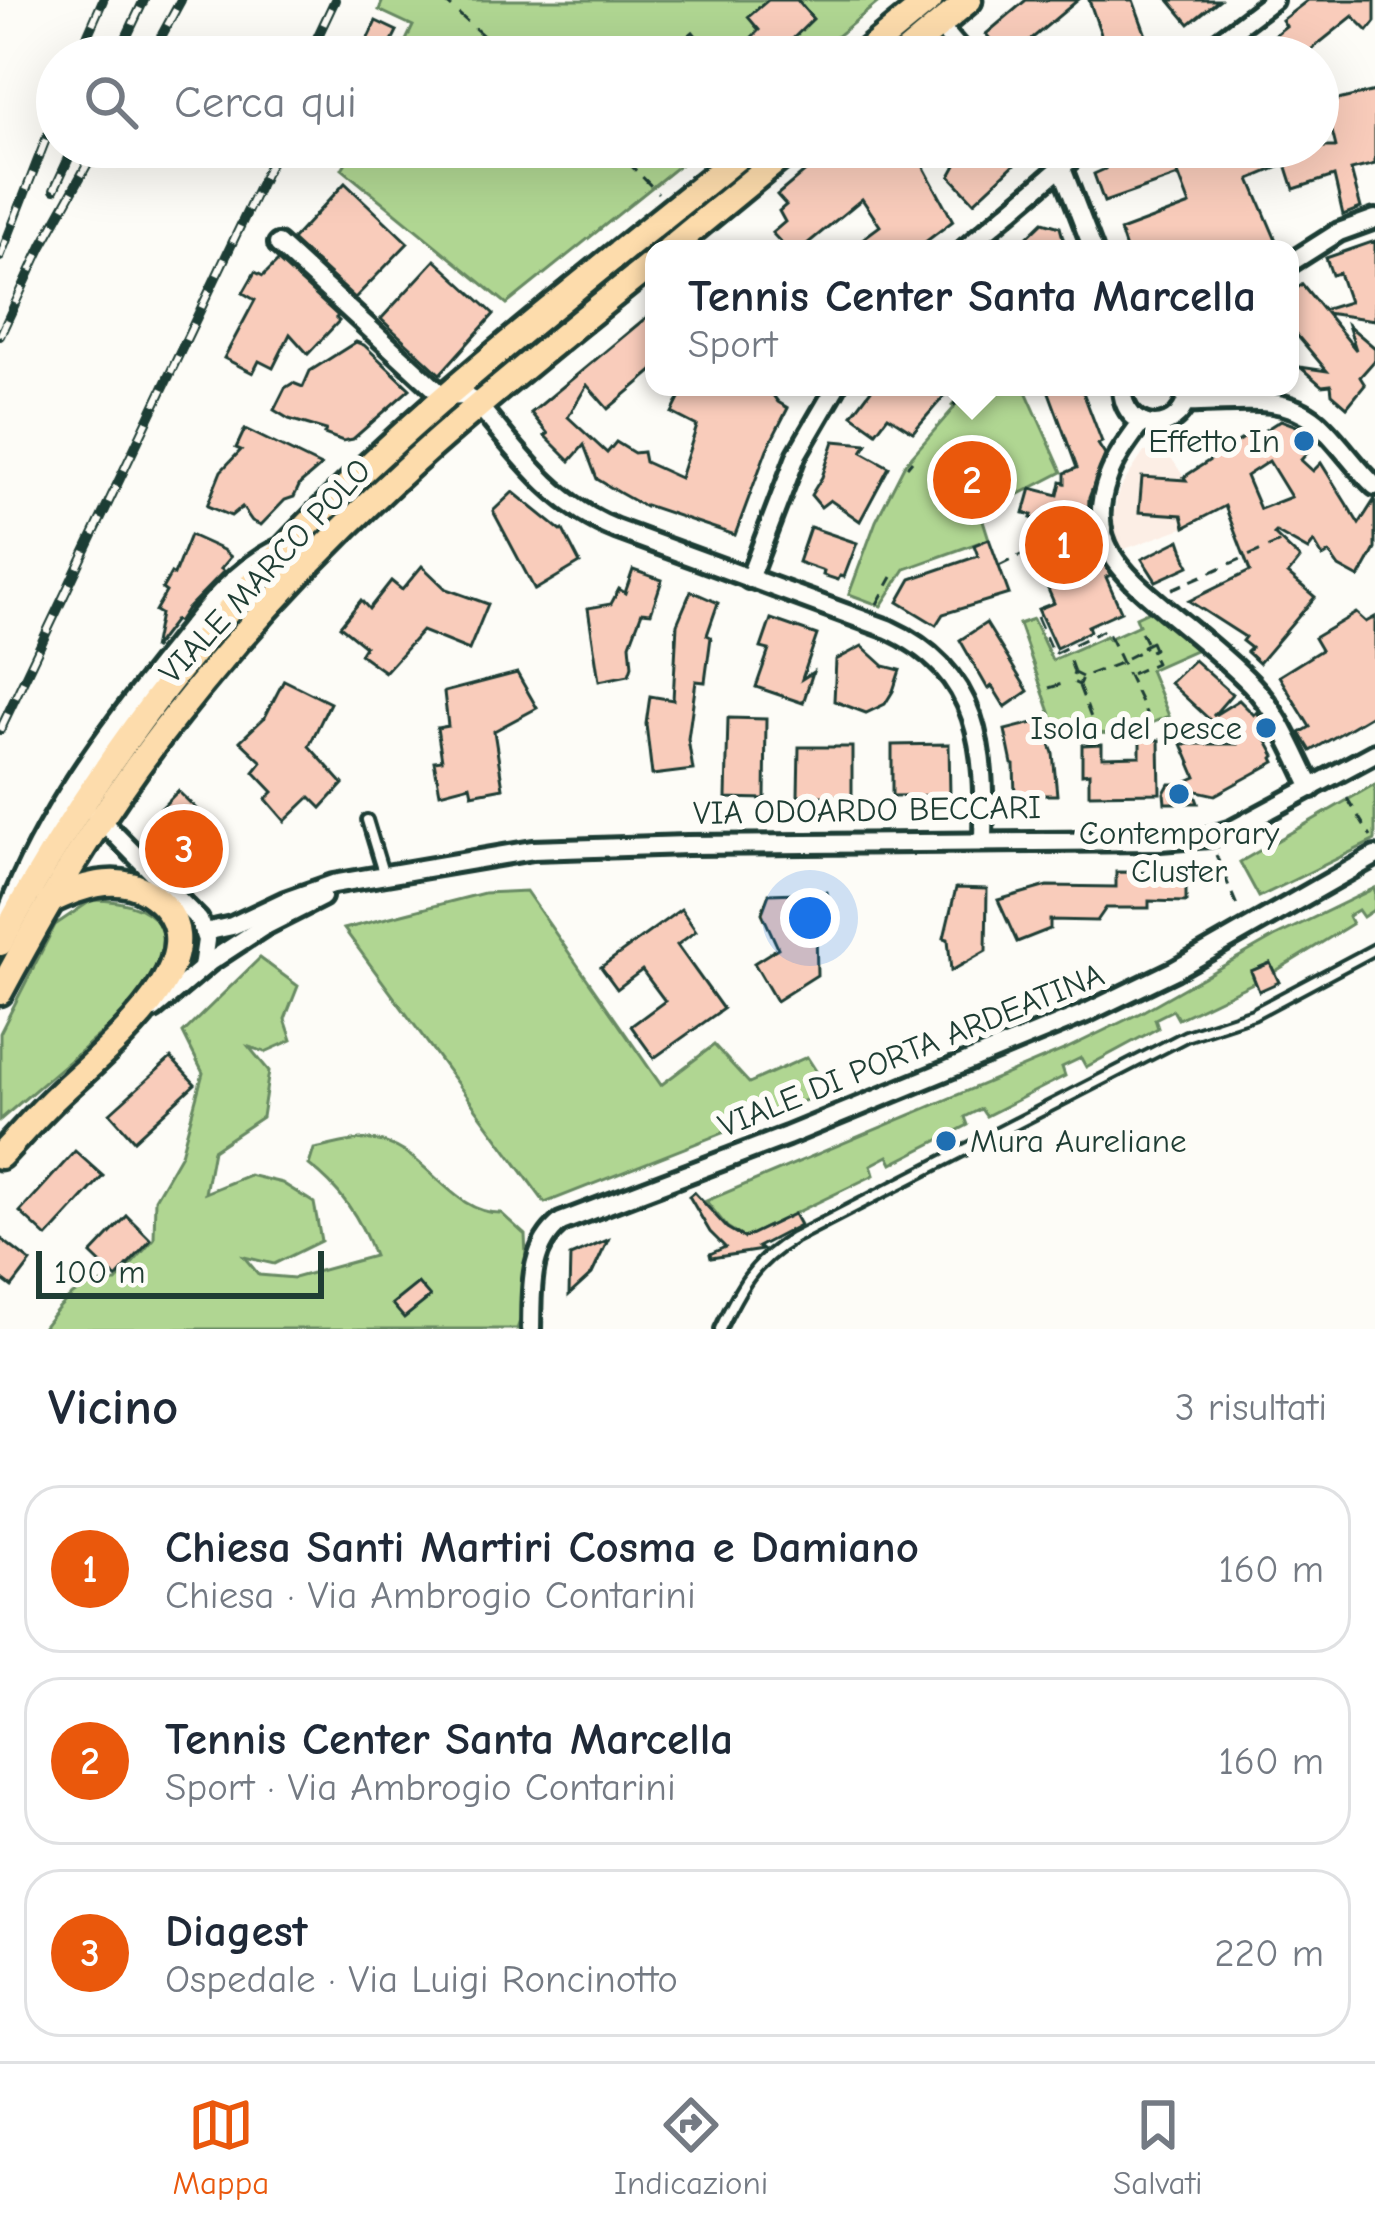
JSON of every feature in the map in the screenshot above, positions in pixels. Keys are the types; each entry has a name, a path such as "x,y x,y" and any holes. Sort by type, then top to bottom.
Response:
{"main road":[{"path":"886,36 930,0"},
{"path":"926,36 969,0"},
{"name":"VIALE MARCO POLO","path":"0,992 169,668 367,467 725,168"},
{"path":"680,240 767,168"},
{"name":"VIALE MARCO POLO","path":"0,943 92,812 322,550 479,405 645,269"},
{"path":"50,902 86,887 120,884 146,891 172,921 176,948 168,976 113,1044"},
{"name":"VIA ODOARDO BECCARI","path":"0,1156 113,1044"}],"street":[{"path":"1226,36 1273,0"},
{"path":"939,25 948,36"},
{"path":"975,240 1059,168"},
{"path":"1062,168 1090,240"},
{"path":"1299,256 1339,232 1375,219"},
{"path":"278,244 445,398 464,396 479,405 539,478 570,505 611,527 900,634 928,653 968,706 982,753 983,841"},
{"path":"749,579 796,454 831,396"},
{"path":"1122,396 1126,409 1142,422 1163,424 1182,412 1187,396"},
{"path":"1198,396 1293,408 1323,428 1375,486"},
{"path":"1142,422 1114,464 1104,490 1101,529 1109,553 1133,582 1262,697 1312,788"},
{"path":"169,668 188,685 205,679"},
{"name":"VIALE MARCO POLO","path":"0,931 47,829 111,730 169,668"},
{"name":"VIA ODOARDO BECCARI","path":"205,932 232,926 326,886 557,848 1209,837 1240,826 1375,753"},
{"path":"92,812 196,916 205,932 202,968"},
{"name":"VIALE DI PORTA ARDEATINA","path":"531,1329 536,1261 543,1240 561,1222 787,1136 1068,1020 1165,975 1374,848"},
{"name":"VIA ODOARDO BECCARI","path":"113,1044 202,968 263,927 343,884"}],"lane":[{"path":"367,820 384,878"},
{"path":"720,1329 754,1268 794,1238 1176,1041 1267,1008 1375,949"}],"path":[{"path":"442,0 483,36"},
{"path":"633,168 673,211"},
{"path":"956,406 962,396"},
{"path":"907,467 912,461"},
{"path":"973,497 982,512"},
{"path":"1161,594 1287,539"},
{"path":"999,566 1033,549"},
{"path":"867,621 892,577"},
{"path":"1037,617 1053,654 1106,629 1147,715"},
{"path":"1128,675 1156,662 1142,632"},
{"path":"1127,658 1163,641"},
{"path":"1070,661 1075,674 1082,677 1121,663"},
{"path":"1049,688 1071,681 1075,674"},
{"path":"1078,685 1082,677"},
{"path":"1071,681 1078,685 1093,723"},
{"path":"1347,798 1374,848"},
{"path":"1209,837 1246,929"}],"shaded area":[{"path":"1166,450 1186,480 1180,505 1185,527 1122,550 1113,516 1119,490 1144,452"}],"green space":[{"path":"383,0 881,0 837,36 408,36 413,26 379,10"},
{"path":"343,168 676,168 507,304"},
{"path":"960,396 1028,396 1062,472 981,514 989,539 905,569 881,606 849,594 876,521 905,464"},
{"path":"1151,610 1197,649 1150,670 1169,716 1125,734 1057,732 1019,624 1033,619 1052,660 1139,625 1136,617"},
{"path":"1375,784 1375,840 1259,897 1240,862"},
{"path":"1375,888 1375,909 1363,917 1358,910 1348,916 1352,924 1274,972 1270,963 1251,971 1255,982 1178,1019 1173,1010 1155,1019 1158,1028 1086,1067 1081,1058 1062,1067 1065,1076 986,1116 981,1109 965,1117 968,1125 892,1164 888,1156 871,1165 874,1175 744,1238 727,1227 706,1201 1066,1049"},
{"path":"526,891 661,1085 714,1045 749,1083 807,1057 829,1091 545,1203 344,929 484,893"},
{"path":"92,900 143,910 164,933 167,954 143,995 124,1014 0,1120 0,1033 55,925"},
{"path":"260,958 298,986 285,1019 292,1040 265,1052 249,1047 269,1071 262,1117 213,1150 205,1193 249,1175 282,1183 314,1203 321,1241 274,1264 244,1257 259,1275 294,1278 374,1256 348,1205 309,1165 314,1149 364,1140 390,1144 466,1203 501,1213 525,1235 528,1299 517,1329 42,1329 73,1295 116,1282 154,1239 155,1199 181,1154 203,1073 183,1033"}],"building":[{"path":"768,0 797,0 813,19 796,36 753,36 759,30 748,17"},
{"path":"1026,0 1078,0 1035,36 986,34"},
{"path":"1089,0 1133,0 1146,36 1102,36"},
{"path":"1169,0 1219,0 1189,24"},
{"path":"1308,0 1375,0 1375,22 1368,31 1353,16 1328,36 1273,36 1286,26 1282,20"},
{"path":"376,21 397,31 394,36 369,36"},
{"path":"1375,91 1375,164 1351,170 1361,208 1343,215 1334,176 1294,189 1287,168 1339,168 1339,100"},
{"path":"809,168 924,168 953,221 928,240 861,240 880,226 862,199 812,240 779,240 772,233 785,222 779,211 786,205 777,195"},
{"path":"954,168 1010,168 974,202 950,176"},
{"path":"1105,168 1175,168 1178,176 1104,202 1094,174"},
{"path":"1176,168 1276,168 1250,179 1276,240 1123,240 1120,231 1190,205"},
{"path":"345,183 408,243 355,298 292,240"},
{"path":"1043,222 1060,227 1064,240 1024,240"},
{"path":"1375,241 1375,320 1326,313 1356,350 1348,325 1375,348 1375,360 1360,377 1365,385 1347,407 1332,394 1331,385 1322,386 1300,367 1327,371 1299,338 1299,286 1302,284 1323,310 1349,302 1339,273 1332,275 1326,258"},
{"path":"435,260 494,314 440,374 381,319"},
{"path":"278,261 339,321 308,354 290,334 273,368 259,361 253,373 224,358 255,300 243,293 255,272 263,276"},
{"path":"645,318 645,378 608,409 587,385 568,417 607,453 616,442 634,453 643,452 645,462 680,478 697,426 672,413 680,396 774,396 788,408 735,535 645,507 620,493 597,479 584,445 570,461 545,436 548,434 531,413"},
{"path":"356,342 410,389 353,439 343,441 274,410 285,388 293,383 303,387 310,371"},
{"path":"866,396 944,396 913,432 888,416 876,432 852,415"},
{"path":"1050,396 1084,396 1102,442 1098,444 1105,455 1089,498 1088,522 1121,611 1056,648 1038,609 1054,603 1031,553 1072,530 1024,513 1031,488 1058,495 1065,473 1077,468"},
{"path":"1281,420 1318,441 1301,460 1313,471 1321,463 1359,524 1375,499 1375,549 1359,578 1339,567 1329,553 1323,557 1314,542 1308,550 1276,532 1300,559 1288,574 1315,597 1259,663 1247,652 1251,648 1242,641 1245,637 1189,601 1250,571 1225,506 1185,527 1182,515 1139,512 1142,477 1186,480 1184,477 1259,428 1262,432","holes":["1269,461 1291,497 1260,509 1246,476"]},
{"path":"245,429 321,466 261,525 242,507 231,516 207,506 221,471 241,450 236,448"},
{"path":"977,439 1010,499 998,505 965,446"},
{"path":"834,441 867,444 862,452 889,467 860,521 830,500 821,507 811,495"},
{"path":"513,492 563,530 580,563 535,590 493,511"},
{"path":"810,527 857,543 844,577 838,580 798,562"},
{"path":"190,535 231,557 224,571 153,649 160,614 155,611 166,592 162,589 174,575"},
{"path":"989,539 1009,594 943,614 936,625 898,602 911,579 978,556 974,545"},
{"path":"1180,540 1189,566 1156,581 1142,559"},
{"path":"422,566 446,589 488,604 469,650 422,631 385,672 360,654 365,646 340,626 361,600 369,609 391,581 402,590"},
{"path":"633,570 662,580 651,613 642,612 630,644 629,675 599,681 588,608 611,604 619,589 625,593"},
{"path":"691,591 718,603 707,635 711,637 705,682 696,681 688,739 693,770 652,775 646,724 650,696 673,700 677,624"},
{"path":"1356,613 1366,622 1375,617 1375,713 1311,751 1300,733 1310,727 1279,676 1321,650 1314,638"},
{"path":"771,619 817,635 802,679 813,672 803,703 756,687 769,650 761,648"},
{"path":"986,623 1028,691 1005,707 992,686 988,689 960,640"},
{"path":"862,646 884,666 900,670 885,704 866,713 834,701 836,660"},
{"path":"1194,660 1232,694 1213,716 1239,700 1254,715 1257,712 1272,736 1264,736 1275,762 1215,795 1193,790 1198,803 1165,803 1169,784 1196,777 1182,744 1236,744 1170,683"},
{"path":"517,673 537,708 494,731 503,788 472,794 470,785 440,793 434,761 442,760 437,728 448,726 444,692"},
{"path":"284,680 330,703 309,746 343,784 321,808 310,797 285,821 266,799 273,792 254,772 262,762 240,741 265,717"},
{"path":"728,718 766,719 765,799 726,798"},
{"path":"1041,721 1053,753 1057,795 1015,795 1005,730"},
{"path":"1140,740 1159,740 1160,793 1089,794 1089,773 1082,774 1082,745 1102,744 1102,757 1140,756"},
{"path":"949,744 950,795 892,796 892,745"},
{"path":"799,747 852,747 852,796 798,796"},
{"path":"178,791 222,834 191,867 146,824"},
{"path":"1116,872 1186,873 1186,902 1149,901 1149,908 1106,908 1097,921 1050,920 1050,929 1017,942 998,900 1047,886 1116,887"},
{"path":"956,888 987,889 986,951 951,971 948,939 944,938"},
{"path":"827,892 832,912 828,930 816,930 817,975 776,1001 754,963 778,948 762,913 769,894"},
{"path":"681,909 696,931 677,945 723,1009 654,1058 631,1026 665,1001 642,970 617,989 601,967"},
{"path":"1270,963 1279,982 1259,991 1251,971"},
{"path":"171,1058 195,1084 134,1140 110,1113"},
{"path":"75,1151 103,1176 47,1237 20,1212"},
{"path":"694,1192 727,1228 744,1238 794,1214 800,1225 758,1247 762,1250 711,1258 710,1254 725,1247 710,1232 689,1196"},
{"path":"127,1216 151,1240 116,1278 91,1254"},
{"path":"0,1238 31,1262 12,1287 0,1278"},
{"path":"608,1240 592,1274 569,1295 570,1256"},
{"path":"418,1283 430,1297 404,1318 392,1304"}],"railway":[{"path":"87,36 103,0"},
{"path":"127,36 144,0"},
{"path":"161,36 181,0"},
{"path":"318,36 335,0"},
{"path":"0,257 36,165"},
{"path":"54,190 64,168"},
{"path":"0,336 85,168"},
{"path":"0,730 268,168"}],"place":[{"name":"Effetto In","path":"1304,441"},
{"name":"Tennis Center Santa Marcella","path":"972,480"},
{"name":"Chiesa Santi Martiri Cosma e Damiano","path":"1064,545"},
{"name":"Isola del pesce","path":"1266,728"},
{"name":"Contemporary Cluster","path":"1179,794"},
{"name":"Diagest","path":"184,849"},
{"name":"Mura Aureliane","path":"946,1141"}]}
